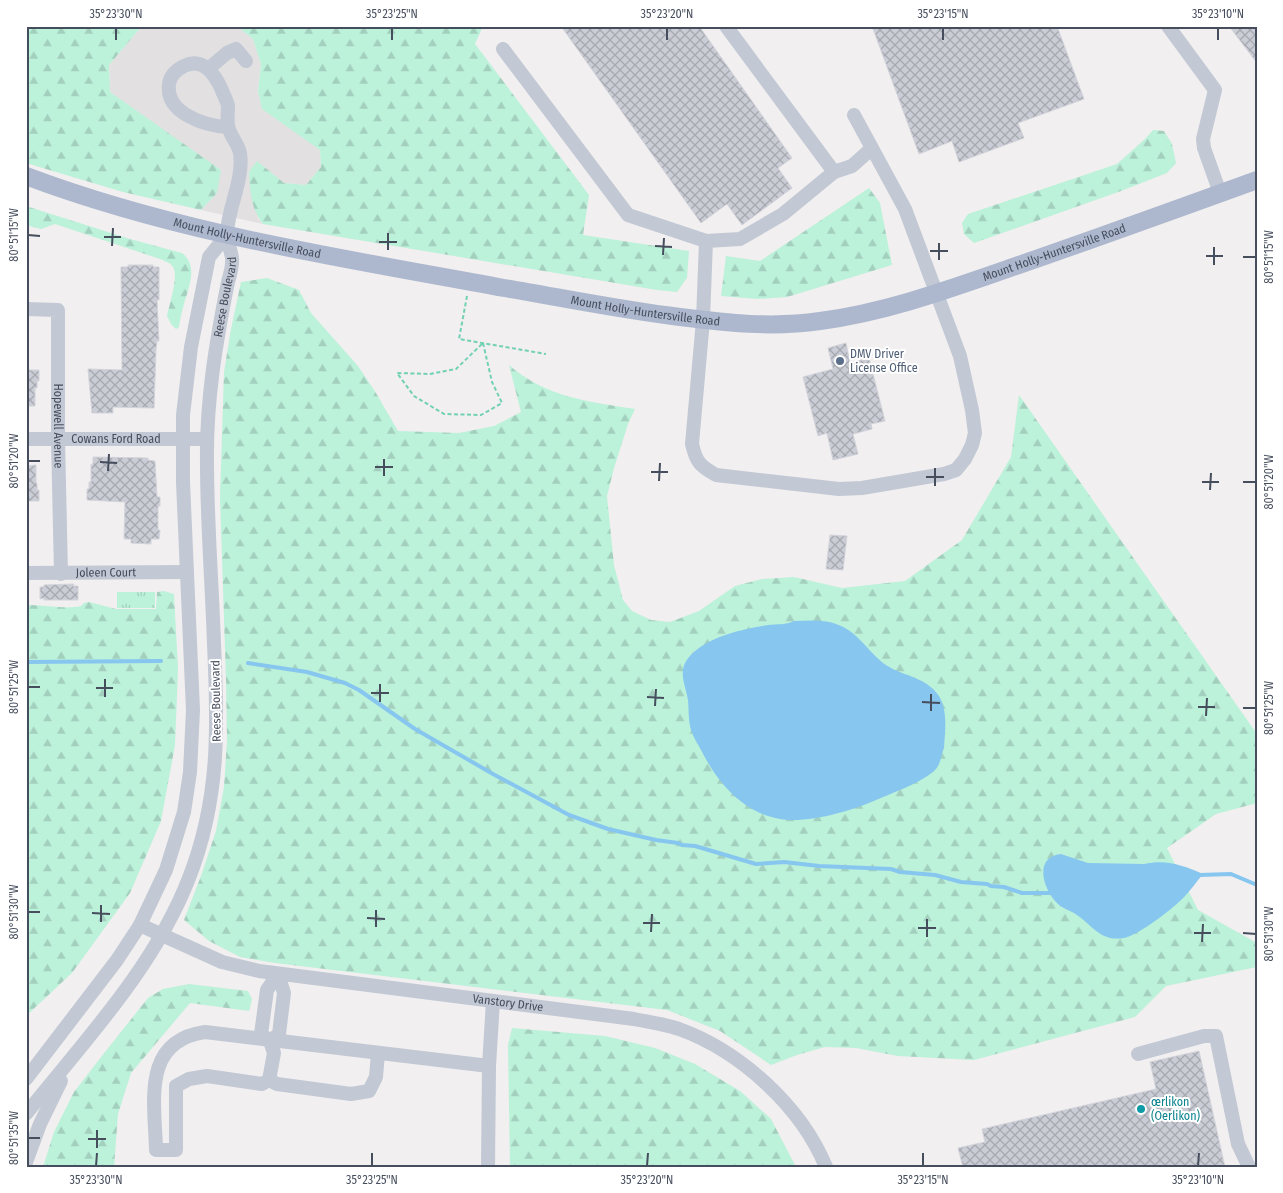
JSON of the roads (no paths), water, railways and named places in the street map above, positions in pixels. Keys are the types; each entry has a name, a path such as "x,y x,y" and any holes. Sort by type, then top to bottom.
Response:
{"main road":[{"name":"Mount Holly-Huntersville Road","path":"26,176 122,207 227,235 306,252 618,308 703,320 769,325 821,321 877,310 937,293 1257,180"}],"street":[{"path":"726,26 834,172"},
{"path":"1168,26 1215,90 1203,139 1204,148 1220,193"},
{"path":"208,69 227,53 236,49 246,61"},
{"path":"503,49 628,215 706,241 740,239 783,214 834,172 852,166 871,149"},
{"path":"227,235 240,168 240,151 228,127 228,103 215,76 204,65 193,63 182,67 172,75 168,86 170,99 180,110 194,119 213,126 228,127"},
{"path":"706,241 703,320 692,444 695,459 704,468 716,475 838,489 862,488 944,474 956,470 965,459 972,445 975,433 960,356 905,209 854,115"},
{"name":"Reese Boulevard","path":"26,1079 116,960 140,925 158,889 173,851 184,812 190,772 193,710 182,439 185,392 190,354 209,257 227,235"},
{"name":"Reese Boulevard","path":"26,1114 128,986 162,936 180,899 196,859 208,817 215,775 217,709 207,482 207,439 209,394 215,350 233,260 227,235"},
{"name":"Hopewell Avenue","path":"26,310 58,310 61,574"},
{"name":"Cowans Ford Road","path":"26,439 207,439"},
{"name":"Joleen Court","path":"26,574 187,572"},
{"name":"Vanstory Drive","path":"140,925 222,962 242,968 660,1024 687,1032 718,1047 741,1062 764,1081 790,1109 812,1139 826,1167"},
{"path":"278,974 267,990 261,1034 270,1041 274,1053 269,1080 262,1084 207,1076 189,1079 176,1086 176,1150 156,1150 154,1079 158,1065 167,1051 178,1041 192,1034 205,1032 270,1041 489,1066"},
{"path":"488,1167 489,1066 493,1001"},
{"path":"26,1066 59,1035"},
{"path":"1138,1054 1204,1036 1216,1036 1238,1144 1249,1167"},
{"path":"26,1162 47,1108 77,1052"},
{"path":"269,1080 277,1084 352,1094 369,1091 376,1076 378,1052"}],"water":[{"path":"794,621 826,621 843,627 856,636 883,663 920,680 934,689 942,702 945,721 944,748 940,762 931,774 899,791 866,804 829,816 803,820 780,819 767,816 743,803 723,784 707,762 692,733 689,722 688,700 683,680 685,663 694,652 719,637 749,629"},
{"path":"1061,854 1088,863 1144,864 1160,862 1181,866 1203,874 1184,897 1162,916 1130,936 1115,939 1096,931 1080,917 1060,905 1048,891 1043,875 1044,867 1052,856"}],"waterway":[{"path":"26,662 161,661"},
{"path":"248,663 307,672 345,683 359,690 415,729 493,774 569,815 608,829 656,840 695,846 756,864 784,862 819,866 891,869 900,872 935,875 961,882 1004,887 1022,893 1053,893"},
{"path":"1199,875 1231,874 1257,885"}],"place":[{"name":"DMV Driver License Office","path":"840,361"},
{"name":"œrlikon (Oerlikon)","path":"1141,1109"}]}
